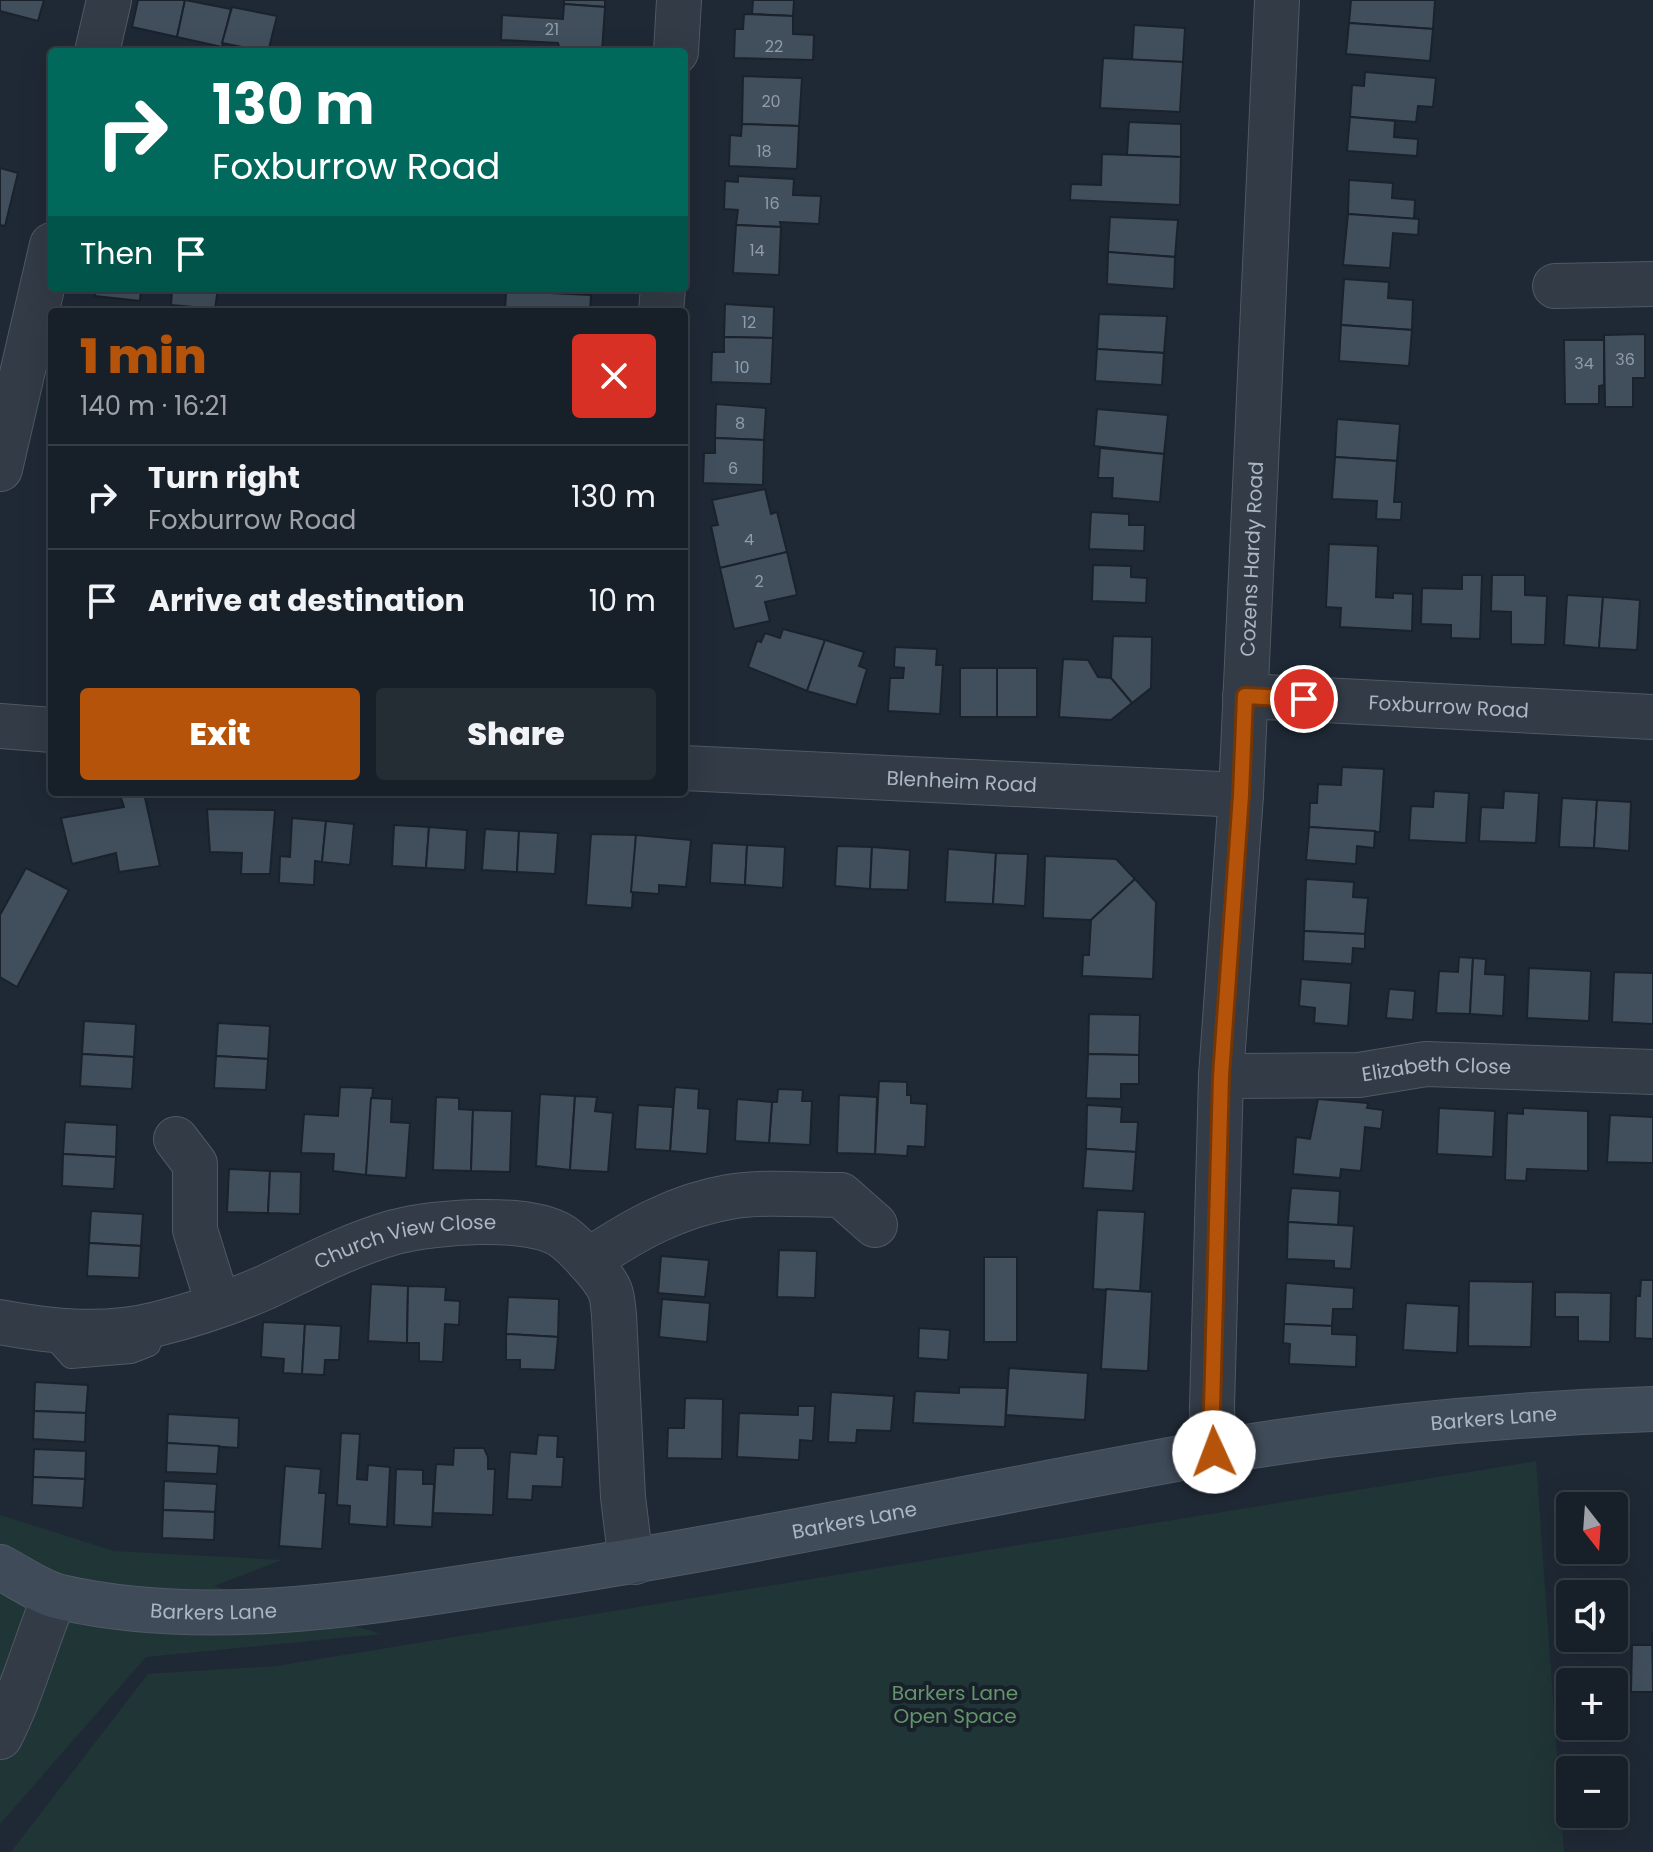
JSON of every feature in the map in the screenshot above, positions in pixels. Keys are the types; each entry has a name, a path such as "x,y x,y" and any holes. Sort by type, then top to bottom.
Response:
{"street":[{"path":"98,48 109,0"},
{"path":"676,48 679,0"},
{"name":"Cozens Hardy Road","path":"1214,1452 1212,1408 1221,1076 1241,795 1277,0"},
{"path":"0,469 43,324 48,280"},
{"path":"1555,286 1653,284"},
{"name":"Foxburrow Road","path":"1245,696 1653,717"},
{"path":"0,726 48,730"},
{"name":"Blenheim Road","path":"688,768 1241,795"},
{"name":"Elizabeth Close","path":"1221,1076 1359,1075 1426,1064 1653,1072"},
{"path":"176,1139 195,1164 195,1230 218,1304"},
{"path":"588,1261 628,1233 682,1208 731,1196 841,1195 875,1225"},
{"name":"Church View Close","path":"0,1322 49,1331 103,1333 155,1324 263,1288 326,1257 395,1232 454,1222 519,1223 561,1235 588,1261 610,1291 614,1315 623,1497 628,1538 635,1562"},
{"name":"Barkers Lane","path":"0,1567 55,1596 118,1606 283,1612 635,1562 1214,1452 1399,1427 1574,1412 1653,1409"},
{"path":"0,1737 13,1711 55,1596"}],"green space":[{"name":"Barkers Lane Open Space","path":"1536,1461 1557,1756 1556,1828 1562,1828 1564,1852 11,1852 148,1674 276,1666"},
{"path":"0,1515 114,1551 282,1560 214,1586 382,1634 146,1657 0,1824"}],"building":[{"path":"0,0 44,0 38,21 0,11"},
{"path":"138,0 185,0 177,37 132,27"},
{"path":"185,0 231,9 222,47 177,37"},
{"path":"564,0 605,0 605,7 564,4"},
{"path":"753,0 794,0 793,16 752,14"},
{"path":"1351,0 1435,0 1433,29 1349,23"},
{"path":"564,4 605,7 602,48 559,48 558,43 501,40 502,15 563,19"},
{"path":"232,7 277,16 269,48 222,43"},
{"path":"744,14 793,16 793,34 814,35 813,60 734,58 735,29 743,29"},
{"path":"1349,23 1433,29 1430,61 1346,54"},
{"path":"1134,25 1185,28 1183,62 1132,60"},
{"path":"1103,58 1183,62 1180,112 1100,108"},
{"path":"1365,72 1436,78 1433,107 1418,106 1416,122 1350,117 1352,85 1364,86"},
{"path":"743,76 802,78 799,126 742,124"},
{"path":"1350,117 1395,121 1394,137 1418,139 1417,156 1347,151"},
{"path":"1129,122 1181,124 1181,157 1127,155"},
{"path":"742,124 799,126 797,169 729,166 730,135 741,136"},
{"path":"1102,154 1181,157 1180,205 1070,200 1071,184 1101,185"},
{"path":"0,168 18,173 5,226 0,225"},
{"path":"738,176 794,179 793,195 821,196 819,224 780,222 781,227 736,225 738,210 724,209 725,181 738,182"},
{"path":"1349,180 1393,183 1392,198 1415,200 1414,219 1348,214"},
{"path":"1348,214 1419,219 1418,235 1393,233 1390,268 1343,265"},
{"path":"1110,217 1178,220 1175,257 1108,252"},
{"path":"736,225 781,227 779,275 733,273"},
{"path":"1108,252 1175,257 1174,289 1107,284"},
{"path":"1344,279 1389,282 1388,298 1413,300 1412,330 1341,325"},
{"path":"96,292 141,292 140,301 95,296"},
{"path":"172,292 217,292 215,308 171,305"},
{"path":"506,292 591,295 590,308 505,308"},
{"path":"725,304 774,307 773,338 724,337"},
{"path":"1099,314 1167,316 1164,353 1097,349"},
{"path":"1341,325 1412,330 1409,366 1339,361"},
{"path":"1645,334 1645,378 1633,378 1633,407 1605,407 1604,335"},
{"path":"724,337 773,338 771,384 711,382 712,352 724,352"},
{"path":"1564,340 1604,340 1604,385 1599,386 1599,404 1565,404"},
{"path":"1097,349 1164,353 1162,385 1095,381"},
{"path":"716,404 766,408 764,440 715,438"},
{"path":"1097,409 1168,415 1164,454 1094,446"},
{"path":"1337,419 1400,424 1397,461 1335,457"},
{"path":"715,438 764,440 763,485 703,483 704,453 715,453"},
{"path":"1100,448 1164,454 1160,502 1112,498 1113,478 1098,478"},
{"path":"1335,457 1397,461 1394,502 1402,502 1401,520 1376,519 1377,501 1332,499"},
{"path":"765,489 771,514 777,512 787,552 720,568 711,526 718,525 712,500"},
{"path":"1091,512 1129,514 1129,525 1145,525 1144,551 1089,549"},
{"path":"1329,544 1378,546 1376,597 1393,598 1393,593 1413,594 1412,631 1340,627 1341,608 1326,607"},
{"path":"787,552 797,595 765,602 770,621 734,629 720,568"},
{"path":"1093,565 1131,566 1131,577 1147,578 1146,603 1092,601"},
{"path":"1462,575 1482,575 1480,639 1451,638 1451,625 1421,624 1422,588 1462,589"},
{"path":"1492,575 1525,575 1525,595 1547,596 1545,645 1511,644 1511,612 1491,611"},
{"path":"1567,595 1603,597 1599,648 1564,645"},
{"path":"1603,597 1640,600 1637,650 1599,648"},
{"path":"783,629 825,640 807,691 748,667 757,641 761,642 765,633 780,638"},
{"path":"1113,636 1152,637 1151,688 1132,703 1111,678"},
{"path":"825,640 864,652 859,666 867,669 856,705 807,691"},
{"path":"895,647 937,649 936,665 943,665 940,714 888,711 890,678 903,678 904,668 894,667"},
{"path":"1063,659 1088,660 1098,677 1111,678 1132,703 1111,720 1059,717"},
{"path":"960,668 997,668 997,717 960,717"},
{"path":"997,668 1037,668 1037,717 997,717"},
{"path":"1342,767 1384,769 1380,832 1309,827 1310,803 1317,803 1318,784 1341,785"},
{"path":"1434,791 1469,793 1466,843 1409,840 1411,806 1433,807"},
{"path":"1504,791 1539,793 1536,843 1479,841 1481,807 1503,808"},
{"path":"120,796 145,796 160,866 119,872 116,853 72,864 61,818 124,807"},
{"path":"1562,798 1597,800 1594,848 1559,847"},
{"path":"1597,800 1631,802 1629,851 1594,848"},
{"path":"207,809 275,810 270,874 241,874 242,853 210,852"},
{"path":"292,818 326,821 322,862 315,861 314,885 279,883 280,856 290,857"},
{"path":"326,821 354,824 350,865 322,862"},
{"path":"394,825 429,827 426,868 392,866"},
{"path":"429,827 467,830 465,870 426,868"},
{"path":"1309,827 1375,831 1374,848 1357,846 1356,864 1306,860"},
{"path":"485,829 519,831 517,872 482,870"},
{"path":"519,831 558,833 555,874 517,872"},
{"path":"591,834 636,835 632,908 586,905"},
{"path":"636,835 691,840 686,887 659,885 659,894 631,892"},
{"path":"712,843 747,845 745,885 710,883"},
{"path":"747,845 785,847 783,888 745,885"},
{"path":"837,846 872,847 870,889 835,886"},
{"path":"872,847 910,850 908,890 870,889"},
{"path":"948,849 996,853 993,904 945,902"},
{"path":"996,853 1028,854 1025,906 993,904"},
{"path":"1045,856 1116,859 1135,879 1091,920 1043,918"},
{"path":"26,868 69,890 17,987 0,977 0,915"},
{"path":"1135,879 1156,902 1153,979 1082,976 1083,955 1089,955 1091,920"},
{"path":"1306,879 1354,882 1353,897 1368,898 1365,934 1304,931"},
{"path":"1304,931 1365,934 1365,949 1353,948 1352,964 1303,961"},
{"path":"1459,957 1473,958 1470,1014 1436,1013 1439,971 1458,972"},
{"path":"1473,958 1486,959 1485,974 1505,975 1503,1016 1470,1014"},
{"path":"1529,968 1591,971 1589,1021 1527,1018"},
{"path":"1614,972 1653,973 1653,1024 1612,1022"},
{"path":"1301,979 1351,983 1348,1026 1314,1023 1315,1008 1299,1006"},
{"path":"1389,989 1415,991 1413,1020 1386,1018"},
{"path":"1089,1014 1140,1015 1139,1055 1088,1054"},
{"path":"84,1021 136,1024 134,1057 82,1054"},
{"path":"218,1023 270,1026 268,1059 216,1056"},
{"path":"82,1054 134,1057 132,1089 80,1086"},
{"path":"1088,1054 1139,1055 1139,1084 1121,1084 1121,1099 1086,1098"},
{"path":"216,1056 268,1059 266,1090 214,1088"},
{"path":"879,1081 907,1082 907,1095 911,1095 911,1103 927,1104 925,1147 908,1146 907,1156 875,1154"},
{"path":"340,1087 373,1088 366,1175 333,1171 334,1154 301,1153 304,1114 338,1116"},
{"path":"675,1087 699,1089 698,1108 710,1109 707,1154 670,1151"},
{"path":"778,1089 803,1090 802,1101 812,1101 810,1145 769,1143 772,1102 777,1102"},
{"path":"540,1094 575,1096 570,1170 536,1166"},
{"path":"839,1095 877,1097 875,1154 837,1153"},
{"path":"575,1096 597,1097 595,1111 613,1113 608,1172 570,1170"},
{"path":"436,1097 459,1098 459,1109 473,1110 471,1171 433,1170"},
{"path":"371,1098 392,1099 391,1122 410,1123 406,1178 366,1175"},
{"path":"737,1099 772,1102 769,1143 735,1141"},
{"path":"1318,1099 1368,1103 1367,1108 1383,1110 1381,1129 1365,1127 1361,1171 1341,1169 1340,1178 1293,1174 1296,1137 1310,1139"},
{"path":"638,1105 673,1107 670,1151 635,1149"},
{"path":"1087,1105 1122,1107 1121,1122 1138,1122 1136,1152 1086,1149"},
{"path":"1439,1108 1495,1111 1493,1157 1437,1154"},
{"path":"1523,1108 1588,1111 1588,1171 1527,1169 1526,1181 1505,1180 1507,1113 1523,1114"},
{"path":"473,1110 512,1111 510,1172 471,1171"},
{"path":"1610,1115 1653,1117 1653,1163 1607,1162"},
{"path":"65,1122 117,1125 116,1157 63,1154"},
{"path":"1086,1149 1136,1152 1133,1191 1083,1188"},
{"path":"63,1154 116,1157 114,1189 62,1186"},
{"path":"229,1169 270,1171 268,1213 227,1212"},
{"path":"270,1171 301,1172 300,1214 268,1213"},
{"path":"1291,1188 1340,1191 1338,1225 1288,1222"},
{"path":"1097,1210 1145,1212 1140,1292 1093,1289"},
{"path":"91,1211 143,1214 141,1246 89,1243"},
{"path":"1288,1222 1354,1226 1351,1269 1334,1268 1334,1261 1287,1259"},
{"path":"89,1243 141,1246 139,1278 87,1276"},
{"path":"779,1250 817,1251 815,1298 777,1297"},
{"path":"661,1256 709,1260 705,1297 658,1293"},
{"path":"984,1257 1017,1257 1017,1342 984,1342"},
{"path":"1641,1280 1653,1280 1653,1339 1635,1338 1636,1296 1640,1296"},
{"path":"1469,1281 1533,1282 1531,1347 1468,1346"},
{"path":"1286,1283 1354,1288 1353,1309 1333,1309 1332,1326 1284,1324"},
{"path":"371,1284 408,1286 407,1343 368,1341"},
{"path":"408,1286 446,1287 445,1300 460,1301 459,1325 445,1324 443,1362 419,1361 419,1343 407,1343"},
{"path":"1106,1289 1152,1292 1148,1371 1101,1369"},
{"path":"1555,1292 1611,1293 1610,1342 1578,1341 1578,1317 1555,1317"},
{"path":"508,1297 559,1299 558,1337 506,1334"},
{"path":"662,1299 710,1303 707,1342 659,1337"},
{"path":"1406,1303 1459,1306 1457,1353 1403,1350"},
{"path":"263,1322 305,1324 302,1374 283,1373 284,1359 261,1357"},
{"path":"305,1324 341,1326 339,1360 325,1360 324,1375 302,1374"},
{"path":"1284,1324 1332,1326 1332,1334 1357,1335 1356,1367 1289,1364 1290,1344 1283,1343"},
{"path":"919,1328 950,1330 948,1360 918,1358"},
{"path":"506,1334 558,1337 555,1370 520,1369 520,1360 506,1360"},
{"path":"1009,1368 1088,1373 1085,1420 1006,1415"},
{"path":"35,1382 88,1385 86,1413 34,1411"},
{"path":"959,1387 1007,1388 1005,1427 913,1423 915,1391 959,1393"},
{"path":"831,1392 894,1396 891,1431 857,1430 856,1443 828,1442"},
{"path":"685,1398 723,1399 722,1459 667,1458 668,1428 684,1428"},
{"path":"798,1406 815,1406 813,1441 800,1440 799,1460 737,1457 739,1413 798,1415"},
{"path":"34,1411 86,1413 85,1442 33,1439"},
{"path":"168,1414 239,1418 238,1448 167,1443"},
{"path":"341,1433 360,1434 357,1479 367,1480 368,1465 390,1467 387,1527 349,1524 350,1506 337,1505"},
{"path":"538,1435 558,1436 557,1457 564,1457 562,1487 533,1486 532,1500 507,1499 510,1452 536,1454"},
{"path":"167,1443 219,1446 217,1474 166,1472"},
{"path":"454,1448 484,1448 488,1469 495,1469 493,1515 433,1513 436,1464 453,1465"},
{"path":"34,1449 86,1451 85,1479 33,1477"},
{"path":"285,1466 321,1469 319,1493 326,1493 322,1549 279,1546"},
{"path":"396,1469 423,1470 423,1484 434,1484 432,1527 394,1525"},
{"path":"33,1477 85,1479 83,1508 32,1505"},
{"path":"164,1481 217,1484 215,1512 163,1510"},
{"path":"163,1510 215,1512 214,1540 162,1538"},
{"path":"1652,1632 1653,1692 1631,1692 1632,1645 1652,1645"}],"route":[{"path":"1214,1452 1212,1408 1221,1076 1245,696 1304,699"}]}
